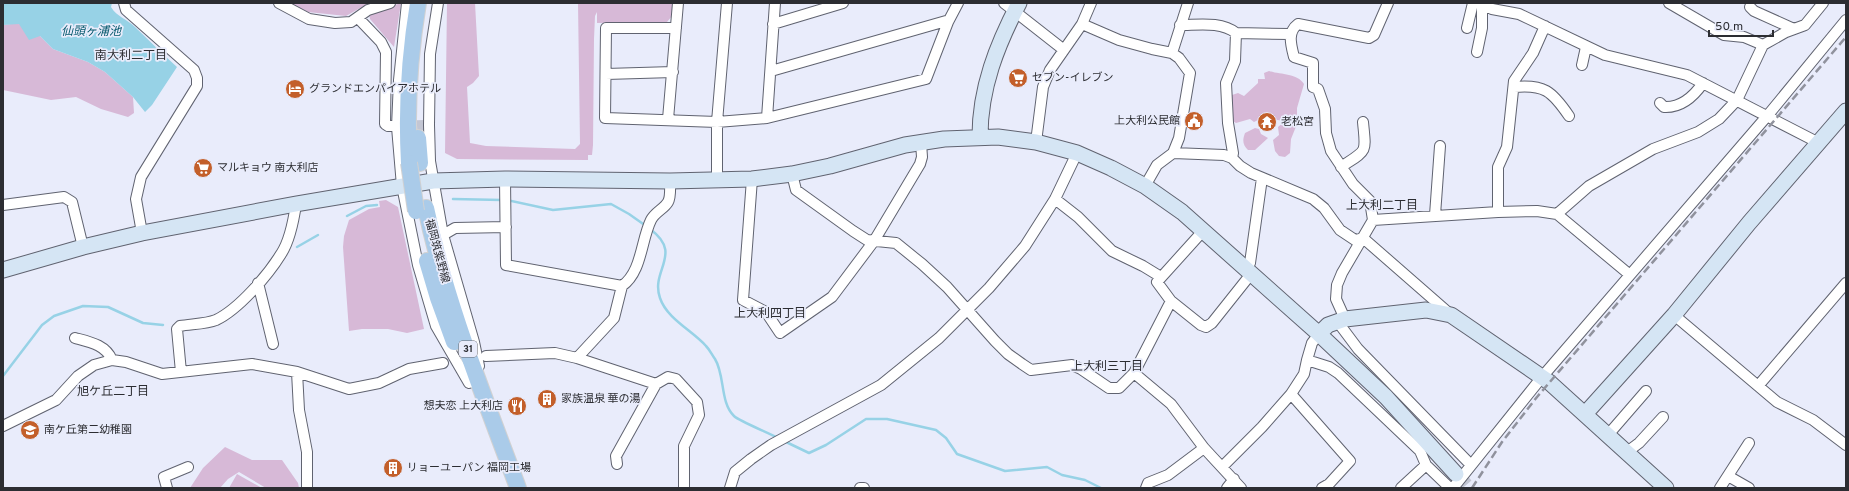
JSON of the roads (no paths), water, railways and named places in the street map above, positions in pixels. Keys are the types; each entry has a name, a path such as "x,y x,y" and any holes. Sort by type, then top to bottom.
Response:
{"main road":[{"name":"福岡筑紫野線","path":"418,3 408,82 407,118 421,209 424,250 438,298 518,488"},
{"name":"福岡筑紫野線","path":"414,163 418,132 418,92 421,50 429,3"},
{"name":"福岡筑紫野線","path":"474,383 507,488"}],"street":[{"path":"124,3 126,10 194,70 197,78 197,86 141,178 136,199 142,233"},
{"path":"280,3 309,19 351,22 368,10 390,3"},
{"path":"407,3 399,80 402,186 418,264 436,326 474,383"},
{"path":"438,3 430,54 427,125 433,181 443,235 474,342 474,383"},
{"path":"668,119 678,3"},
{"path":"717,180 717,122 727,3"},
{"path":"767,118 775,3"},
{"path":"773,24 843,3"},
{"path":"676,28 606,28 605,118 668,119 717,122 767,118 926,79 948,22 958,3"},
{"path":"1036,142 1043,87 1050,70 1082,24 1091,3"},
{"path":"1172,53 1188,3"},
{"path":"1388,3 1374,35 1370,38 1298,24 1293,27 1290,34 1294,56 1312,63 1313,87 1318,89 1325,109 1326,132 1330,148 1353,184 1370,202 1373,220 1336,285 1336,299 1341,320 1358,349 1471,465"},
{"path":"1467,28 1473,3"},
{"path":"1481,3 1492,9 1519,14 1605,55 1678,72 1738,100 1819,143"},
{"path":"1477,52 1482,28 1481,3"},
{"path":"1669,3 1724,35 1744,37 1764,45"},
{"path":"1558,214 1589,186 1653,149 1698,132 1719,119 1738,100 1764,45 1794,29 1805,25 1823,3"},
{"path":"980,136 980,117 988,75 1012,6 1064,50"},
{"path":"1750,7 1754,11 1794,29"},
{"path":"358,18 384,46 386,52 384,122 386,126 400,127"},
{"path":"1453,483 1471,465 1542,377 1768,116 1846,20"},
{"path":"771,71 776,71 946,21 948,22"},
{"path":"1082,24 1119,40 1172,53 1179,58 1190,73 1179,138 1173,153 1157,165 1145,186"},
{"path":"1180,25 1212,25 1229,27 1236,34 1290,34"},
{"path":"1498,212 1498,167 1507,147 1514,81 1533,53 1545,26"},
{"path":"1232,158 1233,153 1228,123 1226,83 1234,61 1236,34"},
{"path":"1582,65 1586,47"},
{"path":"606,74 673,72"},
{"path":"1660,103 1664,107 1676,106 1693,97 1703,83"},
{"path":"1514,87 1532,85 1542,88 1560,103 1569,116"},
{"path":"1585,414 1674,315 1749,223 1846,111"},
{"path":"1341,167 1363,153 1365,147 1363,122"},
{"path":"3,270 83,247 142,233 296,204 433,181 505,179 752,179 792,174 921,143 944,139 980,136 1036,142 1077,153 1111,168 1145,186 1182,212 1319,334 1386,397 1453,483"},
{"path":"752,179 743,300 766,312 780,333 832,297 874,240 920,164 922,157 921,143"},
{"path":"1435,215 1440,146"},
{"path":"730,488 735,472 771,445 881,385 939,338 989,288 1025,246 1055,199 1077,153"},
{"path":"1173,153 1224,155 1232,158 1240,166 1262,178 1313,199 1324,208 1340,230 1355,240 1363,238"},
{"path":"792,174 796,190 853,231 867,240 896,243 922,264 967,309 1008,354 1031,370 1072,365 1081,369 1109,388 1120,388 1134,373 1171,301"},
{"path":"1202,231 1157,282 1171,301 1201,325 1206,327 1212,323 1248,272 1262,178"},
{"path":"505,179 506,265 622,286"},
{"path":"577,358 614,318 622,286 628,281 635,269 645,233 652,218 669,201 670,180"},
{"path":"3,205 64,197 69,198 72,202 83,247"},
{"path":"1055,199 1078,217 1112,251 1143,266 1161,277"},
{"path":"180,372 176,328 216,320 236,306 258,283 282,253 294,216 296,204"},
{"path":"1373,220 1435,215 1537,210 1558,214 1630,275"},
{"path":"443,235 455,228 506,227"},
{"path":"1363,238 1451,315 1542,377 1666,488"},
{"path":"258,283 273,344"},
{"path":"1758,386 1846,283"},
{"path":"1222,467 1262,427 1291,394 1304,374 1312,343 1328,325 1341,320 1426,310 1451,315"},
{"path":"1674,315 1777,402 1812,420 1846,445"},
{"path":"75,338 96,344 109,352 112,360"},
{"path":"486,356 556,353 577,358 656,384"},
{"path":"3,426 56,400 78,376 94,365 112,360 126,362 162,374 252,364 297,372 345,388 357,388 379,383 409,369 443,363"},
{"path":"1307,360 1329,366 1338,373 1420,452 1426,465 1453,483"},
{"path":"297,372 299,410 307,452 307,488"},
{"path":"1134,373 1171,404 1204,448 1242,488"},
{"path":"617,464 616,456 656,384 668,377 676,379 697,402 699,415 684,446 684,488"},
{"path":"1607,436 1646,391"},
{"path":"1291,394 1350,461 1329,484 1322,488"},
{"path":"1626,452 1639,442 1663,417"},
{"path":"1720,488 1749,443"},
{"path":"1146,488 1148,483 1168,475 1204,448"},
{"path":"1401,488 1426,465"},
{"path":"167,488 168,487 164,477 188,467"},
{"path":"1728,476 1749,488"},
{"path":"1227,488 1234,479"}],"water":[{"name":"仙頭ヶ浦池","path":"3,3 112,3 111,7 116,13 132,24 177,67 152,105 145,112 133,97 105,72 88,62 53,49 40,36 29,40 19,24 3,25"}],"waterway":[{"path":"453,199 502,200"},
{"path":"507,200 553,210 611,204 646,226"},
{"path":"347,216 366,206 377,205"},
{"path":"650,229 660,238 664,246 664,262 658,288 663,305 674,318 701,340 710,351 718,366 724,396 734,416 778,438"},
{"path":"297,247 318,235"},
{"path":"3,376 42,325 54,316 83,306 108,307 143,323 163,325"},
{"path":"784,441 809,453 826,445 866,419 887,419 936,430 946,438 957,454 1005,471 1047,467 1062,475 1085,480 1101,488"}],"tunnel":[{"path":"402,126 424,125"},
{"path":"1456,474 1468,488"}],"railway":[{"path":"1472,488 1502,442 1537,397 1846,37"}],"place":[{"name":"セブン-イレブン","path":"1018,78"},
{"name":"グランドエンパイアホテル","path":"295,89"},
{"name":"上大利公民館","path":"1194,121"},
{"name":"老松宮","path":"1267,122"},
{"name":"マルキョウ 南大利店","path":"203,168"},
{"name":"家族温泉 華の湯","path":"547,399"},
{"name":"想夫恋 上大利店","path":"517,406"},
{"name":"南ケ丘第二幼稚園","path":"30,430"},
{"name":"リョーユーパン 福岡工場","path":"393,468"}],"district":[{"name":"南大利二丁目","path":"131,56"},
{"name":"上大利二丁目","path":"1382,206"},
{"name":"上大利四丁目","path":"770,314"},
{"name":"上大利三丁目","path":"1107,367"},
{"name":"旭ケ丘二丁目","path":"113,392"}]}
